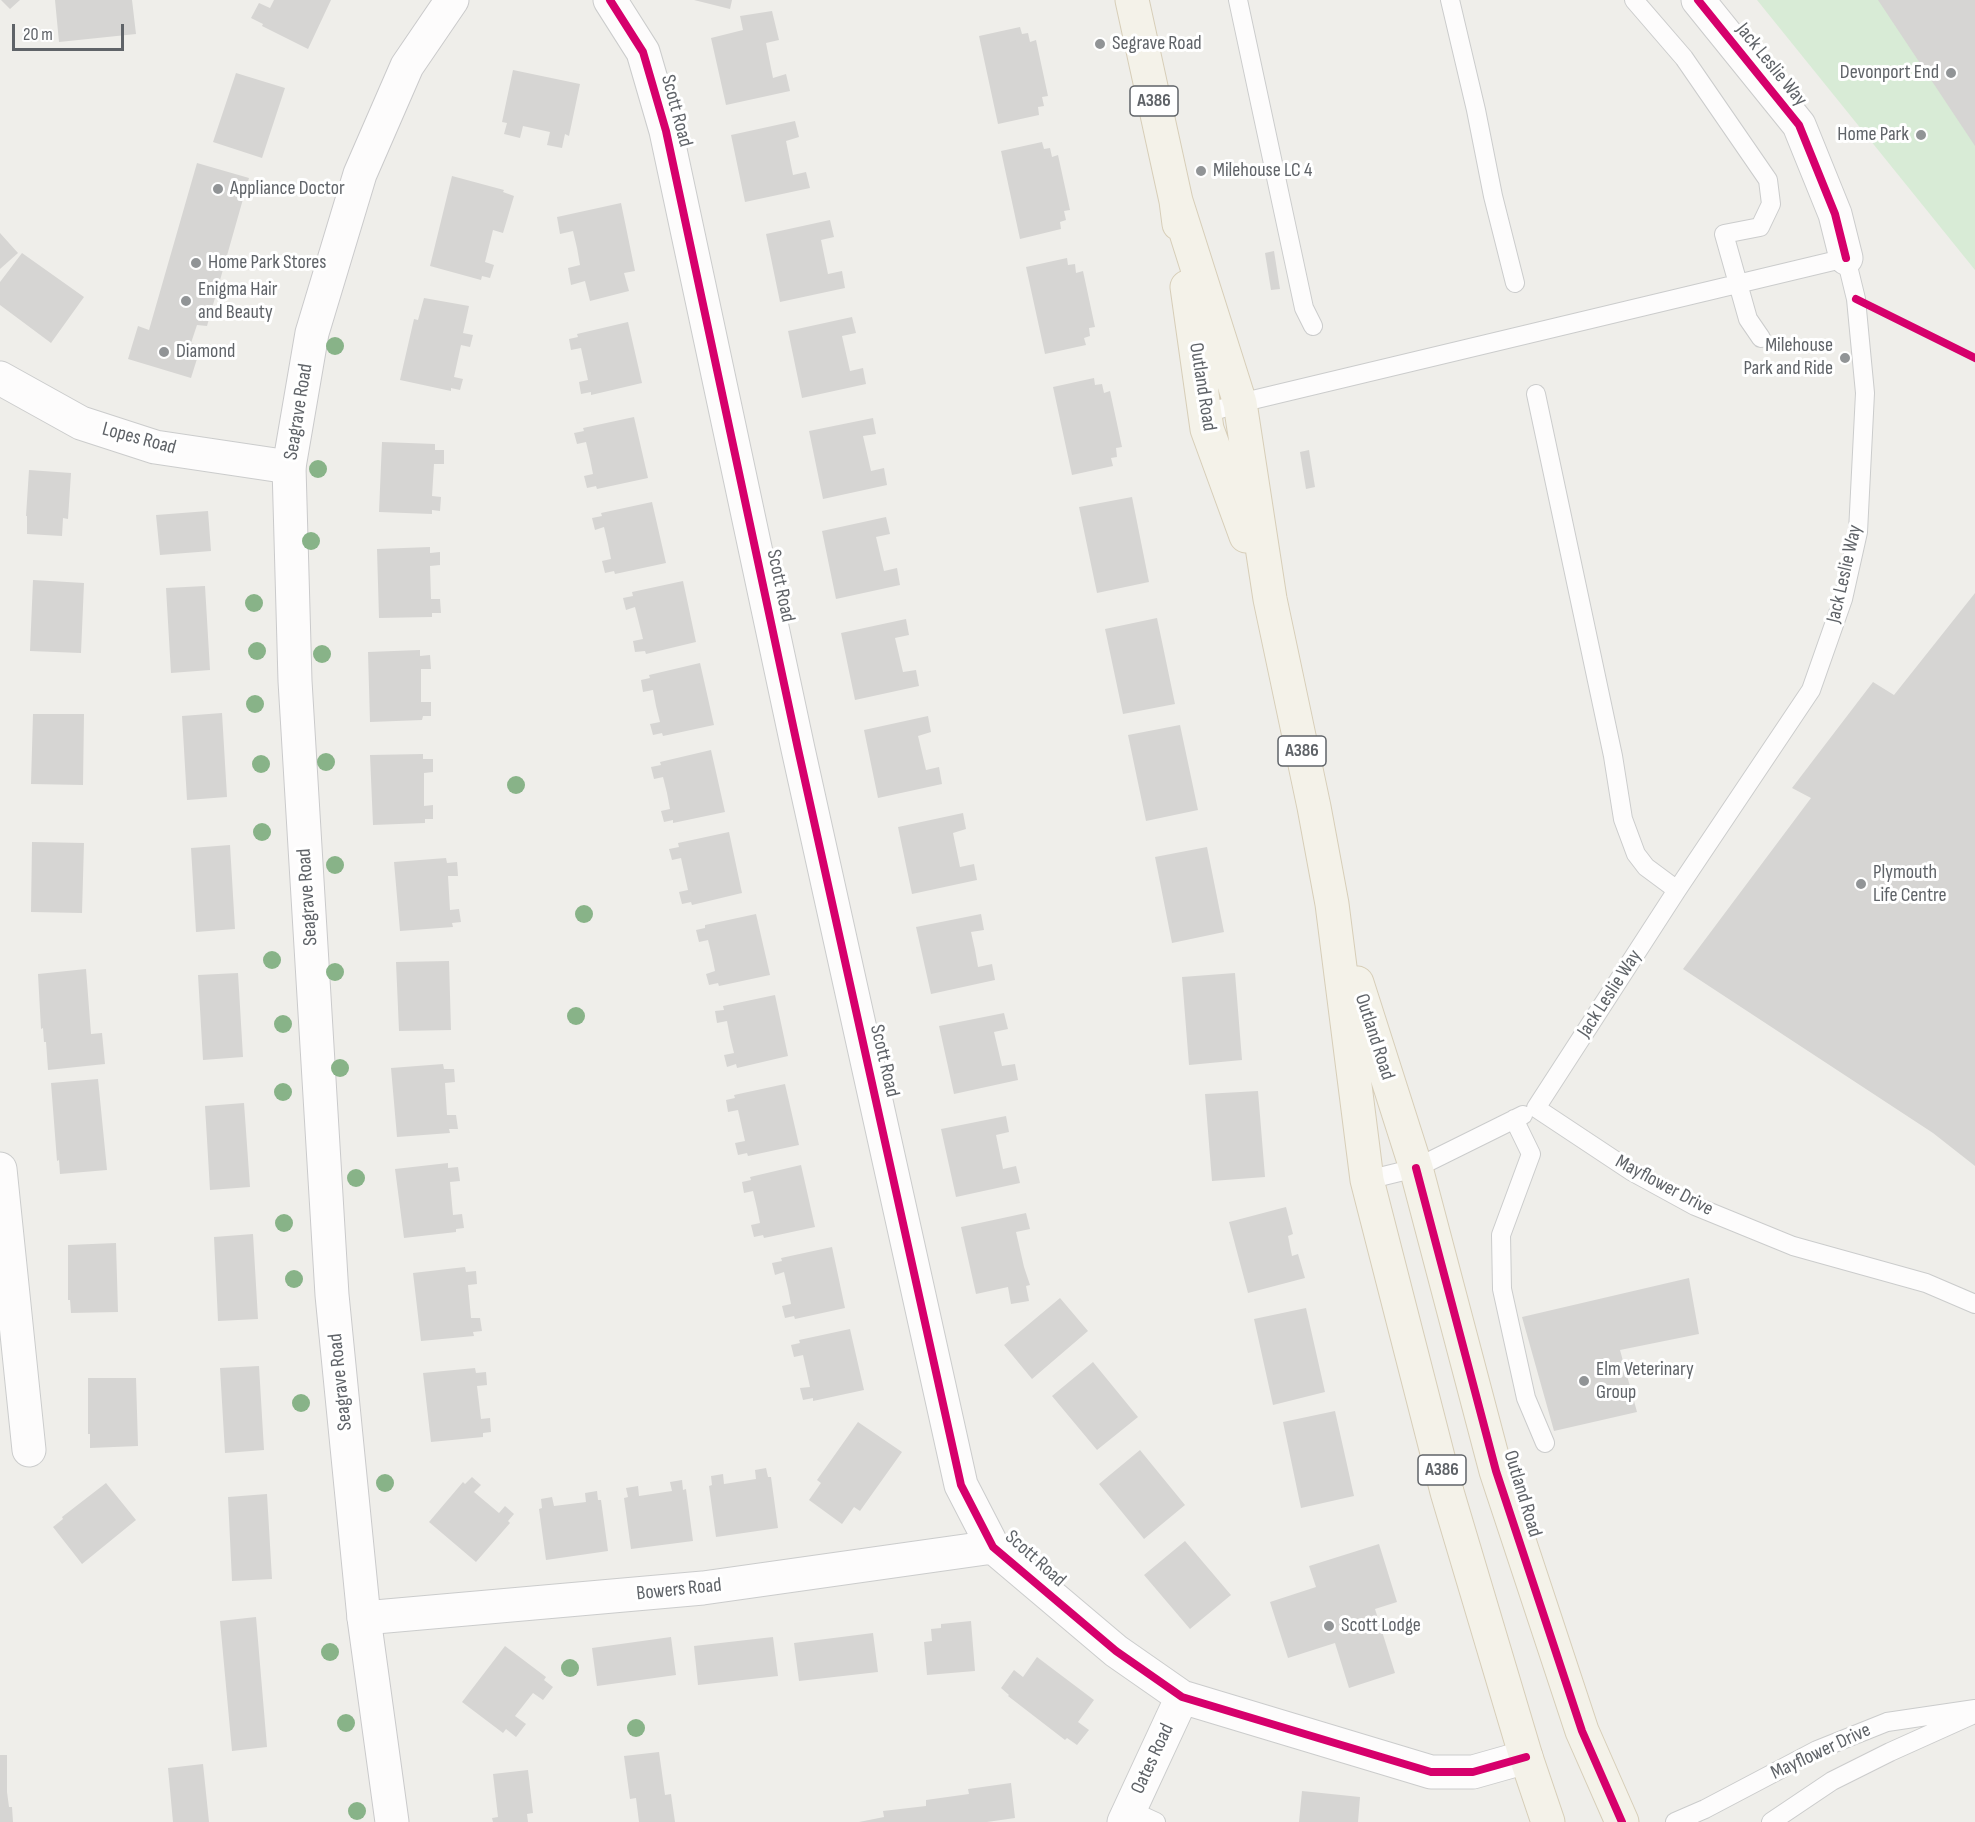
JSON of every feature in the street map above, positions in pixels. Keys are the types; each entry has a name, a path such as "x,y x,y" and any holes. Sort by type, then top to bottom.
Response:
{"main road":[{"name":"Outland Road","path":"1132,0 1176,201 1207,429 1270,599"},
{"name":"Outland Road","path":"1176,201 1240,403 1270,599 1332,904 1367,1180 1447,1492 1526,1757 1548,1822"},
{"name":"Outland Road","path":"1332,904 1416,1168 1496,1471 1582,1731 1622,1822"}],"street":[{"name":"Seagrave Road","path":"392,1822 364,1618 332,1294 295,681 289,466 312,333 360,174 407,66 452,0"},
{"name":"Scott Road","path":"610,0 643,52 666,131 803,773 961,1485 993,1547 1116,1651 1182,1697 1431,1772 1473,1772 1526,1757"},
{"name":"Jack Leslie Way","path":"1698,0 1799,125 1835,214 1846,258"},
{"name":"Lopes Road","path":"2,384 81,423 155,447 289,466"},
{"path":"0,1169 29,1450"},
{"name":"Bowers Road","path":"364,1618 704,1588 993,1547"},
{"name":"Oates Road","path":"1136,1818 1182,1697"}],"lane":[{"path":"1238,0 1304,308 1313,326"},
{"path":"1450,0 1453,21 1476,110 1493,196 1515,283"},
{"path":"1634,0 1684,58 1768,180 1771,204 1760,227 1724,234 1748,319 1761,338"},
{"path":"1204,414 1240,403 1846,258"},
{"name":"Jack Leslie Way","path":"1536,1108 1677,890 1811,690 1843,599 1858,532 1865,393 1856,299 1846,258"},
{"path":"1536,394 1609,739 1623,819 1636,854 1646,867 1677,890"},
{"path":"1367,1180 1416,1168 1536,1108"},
{"name":"Mayflower Drive","path":"1536,1108 1631,1171 1695,1206 1793,1246 1926,1283 1975,1304"},
{"path":"1514,1119 1531,1154 1501,1235 1502,1289 1526,1398 1545,1443"},
{"name":"Mayflower Drive","path":"1675,1822 1706,1809 1817,1750 1887,1722 1975,1709"},
{"name":"Mayflower Drive","path":"1771,1822 1832,1781 1975,1714"}],"green space":[{"name":"Home Park","path":"1757,0 1975,0 1975,270"}],"building":[{"path":"1,0 20,0 10,9"},
{"path":"55,0 132,0 136,34 59,42"},
{"path":"274,0 331,0 308,49 251,18 259,3 270,8"},
{"path":"694,0 732,0 730,9"},
{"name":"Devonport End","path":"1878,0 1975,0 1975,146"},
{"path":"772,11 779,40 766,43 773,78 786,74 790,91 726,105 711,38 743,30 740,16"},
{"path":"1020,27 1022,34 1028,33 1030,42 1036,40 1048,96 1042,97 1044,106 1038,107 1039,115 998,124 979,36"},
{"path":"513,70 580,84 569,136 565,134 562,148 547,145 550,132 523,126 520,138 504,134 507,123 502,122"},
{"path":"236,73 285,88 262,158 213,142"},
{"path":"795,121 799,137 786,141 793,175 806,172 810,188 745,202 731,135"},
{"path":"1042,142 1044,149 1050,148 1052,157 1058,155 1070,210 1064,211 1066,220 1060,222 1061,229 1020,239 1001,151"},
{"path":"197,163 249,178 207,326 197,325 191,343 201,346 191,378 128,359 138,326 149,330"},
{"path":"452,176 504,190 503,192 514,196 503,233 493,230 485,262 494,265 490,278 482,276 481,280 430,266"},
{"path":"621,203 635,271 624,273 629,291 590,301 585,281 571,285 568,268 580,265 577,248 573,231 560,234 557,217"},
{"path":"830,220 834,237 821,240 828,274 842,271 845,288 780,302 766,234"},
{"path":"0,233 18,253 0,269"},
{"path":"1274,251 1280,289 1271,290 1265,253"},
{"path":"22,253 84,297 51,343 0,305 0,282"},
{"path":"1067,258 1068,265 1075,264 1076,273 1083,271 1095,327 1089,328 1090,336 1084,338 1086,345 1045,354 1026,267"},
{"path":"424,298 469,306 463,333 473,335 470,347 461,345 454,377 463,379 460,390 451,388 451,391 400,380 414,319 418,320"},
{"path":"852,317 856,333 842,336 850,371 863,368 866,384 802,398 788,331"},
{"path":"628,322 642,383 591,395 591,392 581,394 579,382 588,380 581,348 571,350 569,339 578,337 577,334"},
{"path":"1094,378 1095,385 1102,384 1104,393 1110,391 1122,447 1116,448 1117,457 1111,458 1113,466 1072,475 1053,387"},
{"path":"634,417 648,478 597,489 596,486 587,488 584,476 593,474 586,442 577,444 574,433 584,431 583,428"},
{"path":"873,418 876,434 863,436 871,471 884,468 887,485 823,499 809,431"},
{"path":"382,442 435,444 435,450 444,450 444,464 434,464 432,496 441,497 440,511 432,510 432,514 379,512"},
{"path":"1309,450 1315,487 1306,489 1300,452"},
{"path":"29,470 71,473 68,519 63,518 62,536 27,534"},
{"path":"1132,497 1149,582 1097,593 1079,507"},
{"path":"652,502 666,563 615,574 614,571 605,573 602,561 611,559 604,527 595,530 592,518 602,516 601,513"},
{"path":"208,511 211,551 160,555 156,515"},
{"path":"886,517 890,534 876,537 884,571 897,568 900,585 836,599 822,531"},
{"path":"430,547 430,553 440,552 440,565 430,566 431,599 440,599 441,613 432,613 432,617 379,618 377,549"},
{"path":"33,580 84,583 81,653 30,651"},
{"path":"683,581 696,642 646,654 645,651 635,652 633,641 643,639 635,607 626,610 623,598 633,596 632,592"},
{"path":"205,586 210,670 171,673 166,588"},
{"name":"Plymouth Life Centre","path":"1975,593 1975,1166 1933,1133 1683,969 1811,798 1792,788 1873,682 1894,695"},
{"path":"1157,618 1175,704 1123,714 1105,629"},
{"path":"906,619 909,635 895,638 903,672 916,670 919,686 855,700 841,633"},
{"path":"420,650 420,656 430,655 431,669 421,669 421,702 431,702 431,716 423,716 422,720 370,722 368,652"},
{"path":"700,663 714,725 663,736 662,733 653,735 650,724 660,722 653,690 643,692 641,680 650,678 649,675"},
{"path":"222,713 227,797 187,800 182,716"},
{"path":"33,714 84,714 83,785 31,784"},
{"path":"928,716 931,732 918,736 926,770 939,767 942,784 878,798 864,730"},
{"path":"1180,725 1198,810 1146,821 1128,735"},
{"path":"711,750 725,812 673,823 673,820 664,822 661,811 670,809 667,793 663,777 654,779 651,767 661,765 660,762"},
{"path":"423,754 423,759 433,759 433,772 424,773 424,806 433,805 433,819 425,819 425,823 373,825 370,755"},
{"path":"963,813 966,829 953,833 960,867 974,864 977,880 912,894 898,827"},
{"path":"729,832 742,893 692,905 691,902 682,904 679,892 688,890 681,858 672,860 669,849 679,847 678,843"},
{"path":"32,842 84,843 82,913 31,912"},
{"path":"230,845 235,929 196,932 191,848"},
{"path":"1207,847 1224,932 1172,943 1155,857"},
{"path":"446,858 447,863 457,862 458,876 448,876 450,910 459,909 461,922 452,923 453,927 400,931 394,862"},
{"path":"756,914 770,975 719,986 718,983 709,985 706,974 715,971 712,956 708,940 699,942 696,930 705,928 705,925"},
{"path":"981,914 984,930 971,932 978,967 992,964 995,980 931,994 916,927"},
{"path":"449,961 451,1030 399,1031 396,962"},
{"path":"86,969 91,1034 102,1033 105,1064 48,1070 46,1042 44,1042 43,1028 41,1029 38,974"},
{"path":"238,973 243,1057 203,1060 198,975"},
{"path":"1235,973 1242,1060 1189,1065 1182,977"},
{"path":"775,995 788,1056 737,1068 736,1064 727,1067 724,1055 734,1053 727,1021 717,1023 715,1011 724,1010 723,1006"},
{"path":"1004,1013 1008,1029 994,1032 1002,1066 1015,1064 1018,1080 954,1094 939,1026"},
{"path":"443,1064 444,1069 454,1069 455,1082 445,1083 447,1115 456,1115 458,1129 449,1129 450,1133 397,1137 391,1068"},
{"path":"98,1079 107,1170 60,1174 51,1083"},
{"path":"785,1084 799,1145 748,1156 747,1153 738,1155 735,1143 745,1141 738,1110 728,1112 726,1100 735,1098 734,1095"},
{"path":"1258,1091 1265,1177 1212,1181 1205,1094"},
{"path":"244,1103 250,1187 210,1190 205,1106"},
{"path":"1006,1116 1009,1132 996,1135 1003,1169 1016,1166 1020,1183 956,1197 941,1129"},
{"path":"448,1163 448,1168 458,1167 460,1181 450,1182 453,1215 462,1214 464,1228 456,1229 456,1232 404,1238 395,1169"},
{"path":"801,1165 815,1227 764,1238 763,1235 754,1237 751,1225 760,1223 757,1208 753,1191 744,1193 742,1182 751,1180 750,1177"},
{"path":"1286,1207 1293,1234 1288,1236 1292,1256 1298,1254 1305,1278 1248,1293 1229,1222"},
{"path":"1026,1213 1030,1229 1016,1232 1030,1285 1026,1286 1029,1301 1011,1304 1008,1287 976,1294 961,1227"},
{"path":"253,1234 258,1319 218,1321 214,1237"},
{"path":"116,1243 118,1312 71,1313 70,1300 68,1300 68,1245"},
{"path":"832,1247 845,1308 795,1319 794,1316 785,1318 782,1306 791,1304 784,1272 775,1275 772,1263 782,1261 781,1258"},
{"path":"465,1267 466,1272 476,1271 477,1284 468,1285 471,1318 480,1318 482,1331 473,1332 474,1336 421,1341 413,1273"},
{"name":"Elm Veterinary Group","path":"1689,1278 1699,1334 1620,1350 1637,1412 1554,1431 1522,1317"},
{"path":"1060,1298 1088,1331 1032,1379 1004,1345"},
{"path":"1306,1308 1325,1392 1273,1405 1254,1319"},
{"path":"850,1329 864,1390 813,1401 813,1398 803,1400 800,1388 810,1387 803,1355 794,1357 791,1345 800,1343 799,1340"},
{"path":"1093,1362 1138,1417 1097,1450 1052,1396"},
{"path":"259,1366 264,1450 225,1453 220,1368"},
{"path":"475,1368 476,1373 486,1372 487,1385 477,1386 481,1419 490,1418 491,1432 483,1433 483,1437 431,1442 423,1373"},
{"path":"88,1378 136,1378 138,1446 90,1448"},
{"path":"1335,1411 1354,1496 1301,1508 1283,1422"},
{"path":"858,1422 902,1452 860,1511 854,1507 842,1524 809,1500 821,1483 817,1480"},
{"path":"1140,1450 1185,1505 1144,1539 1099,1484"},
{"path":"766,1468 768,1477 771,1477 778,1528 716,1537 709,1486 712,1485 711,1476 723,1474 724,1484 756,1479 755,1470"},
{"path":"472,1477 481,1485 474,1492 499,1513 505,1506 514,1514 508,1521 510,1523 476,1562 429,1522 463,1482 465,1484"},
{"path":"682,1480 683,1490 686,1489 693,1541 631,1549 624,1498 628,1497 626,1488 638,1486 639,1496 672,1491 670,1482"},
{"path":"106,1483 136,1520 82,1564 53,1527 63,1519 62,1517"},
{"path":"597,1491 598,1500 601,1500 608,1551 546,1560 539,1509 542,1508 541,1499 552,1497 554,1506 586,1502 585,1493"},
{"path":"267,1494 272,1579 232,1581 228,1497"},
{"path":"1185,1541 1231,1595 1190,1629 1144,1575"},
{"name":"Scott Lodge","path":"1379,1544 1397,1602 1375,1609 1395,1673 1349,1688 1335,1643 1288,1658 1270,1602 1316,1587 1309,1566"},
{"path":"256,1617 267,1747 232,1751 220,1621"},
{"path":"971,1621 975,1671 927,1675 924,1642 932,1641 931,1629 941,1628 941,1624"},
{"path":"873,1633 878,1672 799,1681 794,1643"},
{"path":"671,1637 676,1675 597,1686 592,1648"},
{"path":"773,1637 778,1676 698,1685 694,1646"},
{"path":"505,1646 546,1677 544,1680 553,1687 543,1700 533,1693 515,1716 526,1724 516,1737 506,1729 503,1733 462,1702"},
{"path":"1037,1657 1094,1700 1078,1722 1089,1730 1077,1745 1067,1738 1065,1740 1001,1688 1014,1670 1023,1677"},
{"path":"659,1752 665,1795 671,1794 675,1822 639,1822 636,1798 630,1799 624,1756"},
{"path":"0,1755 7,1755 7,1792 9,1807 12,1807 13,1822 0,1822"},
{"path":"203,1764 209,1822 173,1822 168,1768"},
{"path":"528,1770 533,1813 527,1814 528,1822 493,1822 492,1818 498,1817 493,1774"},
{"path":"1011,1783 1015,1818 987,1822 859,1822 884,1817 883,1811 926,1806 926,1800 969,1794 968,1789"},
{"path":"1302,1791 1360,1797 1358,1822 1299,1822"}],"cycle path":[{"path":"610,0 643,52 666,131 798,749 961,1485 993,1547 1116,1651 1182,1697 1431,1772 1473,1772 1526,1757"},
{"path":"1698,0 1799,125 1835,214 1846,258"},
{"path":"1856,299 1975,358"},
{"path":"1416,1168 1496,1471 1582,1731 1622,1822"}],"place":[{"name":"Segrave Road","path":"1100,44"},
{"name":"Devonport End","path":"1951,73"},
{"name":"Home Park","path":"1921,135"},
{"name":"Milehouse LC 4","path":"1201,171"},
{"name":"Appliance Doctor","path":"218,189"},
{"name":"Home Park Stores","path":"196,263"},
{"name":"Enigma Hair and Beauty","path":"186,301"},
{"name":"Diamond","path":"164,352"},
{"name":"Milehouse Park and Ride","path":"1845,358"},
{"name":"Plymouth Life Centre","path":"1861,884"},
{"name":"Elm Veterinary Group","path":"1584,1381"},
{"name":"Scott Lodge","path":"1329,1626"}]}
